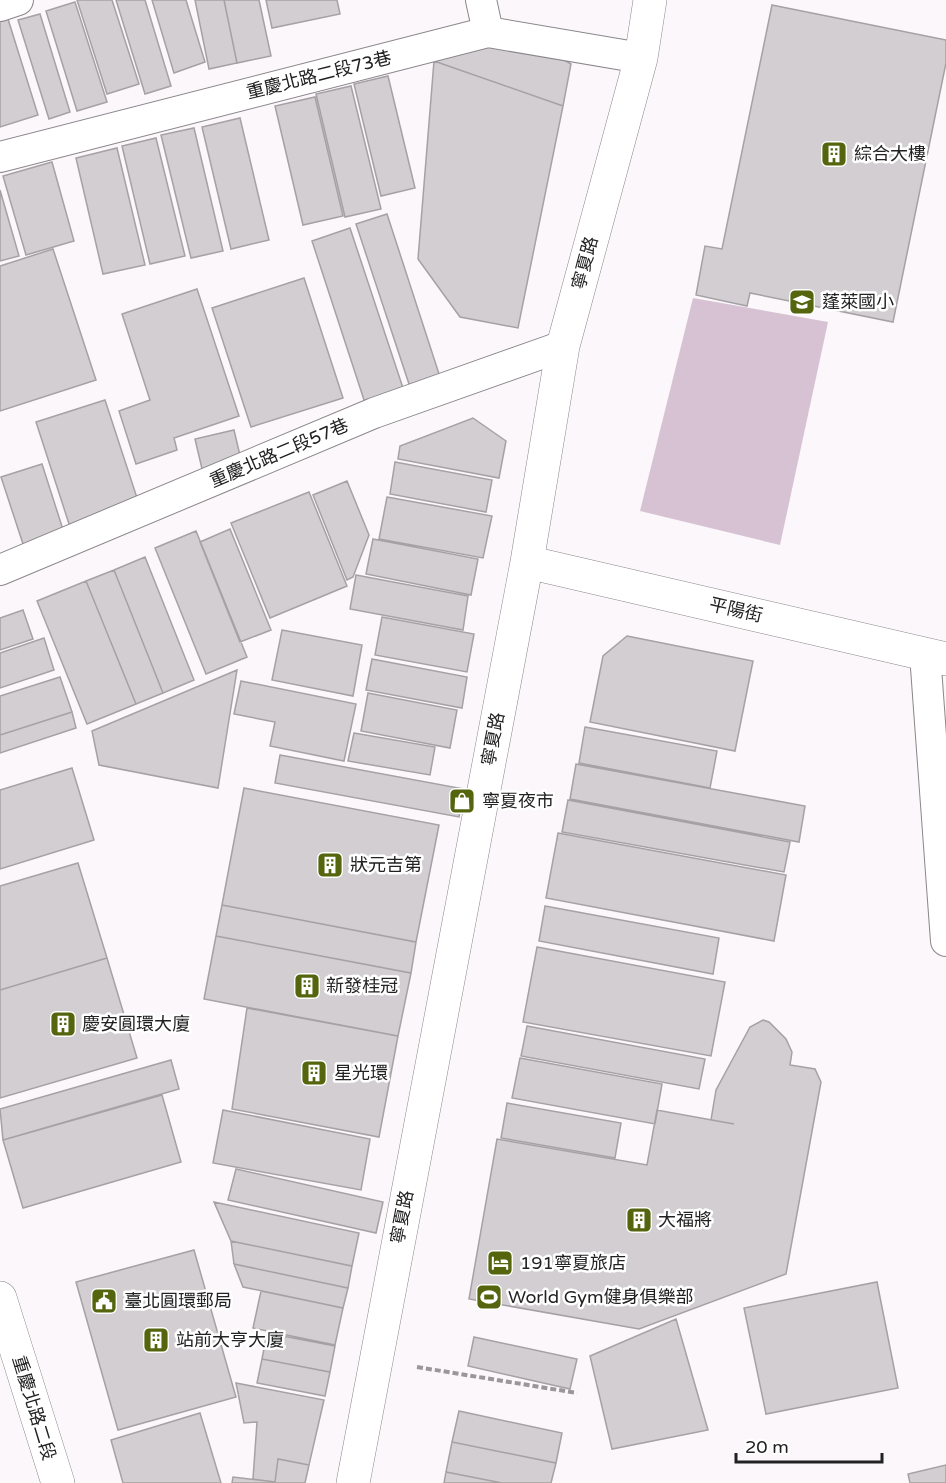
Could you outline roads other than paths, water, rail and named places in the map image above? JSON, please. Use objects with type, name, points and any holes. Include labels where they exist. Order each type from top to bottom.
[{"type":"street","name":"寧夏路","points":[[353,1483],[527,561],[562,346],[641,58],[650,0]]},
{"type":"street","name":"平陽街","points":[[527,561],[936,656]]},
{"type":"street","name":"重慶北路二段","points":[[0,1298],[58,1483]]},
{"type":"lane","points":[[0,6],[18,0]]},
{"type":"lane","points":[[482,0],[488,32]]},
{"type":"lane","name":"重慶北路二段73巷","points":[[0,157],[488,32],[641,58]]},
{"type":"lane","name":"重慶北路二段57巷","points":[[0,570],[374,413],[562,346]]},
{"type":"lane","points":[[936,656],[946,941]]},
{"type":"place","name":"綜合大樓","points":[[834,154]]},
{"type":"place","name":"蓬萊國小","points":[[802,302]]},
{"type":"place","name":"寧夏夜市","points":[[462,801]]},
{"type":"place","name":"狀元吉第","points":[[330,865]]},
{"type":"place","name":"新發桂冠","points":[[307,986]]},
{"type":"place","name":"慶安圓環大廈","points":[[63,1024]]},
{"type":"place","name":"星光環","points":[[314,1073]]},
{"type":"place","name":"大福將","points":[[639,1220]]},
{"type":"place","name":"191寧夏旅店","points":[[500,1263]]},
{"type":"place","name":"World Gym健身俱樂部","points":[[489,1297]]},
{"type":"place","name":"臺北圓環郵局","points":[[104,1301]]},
{"type":"place","name":"站前大亨大廈","points":[[156,1340]]}]
